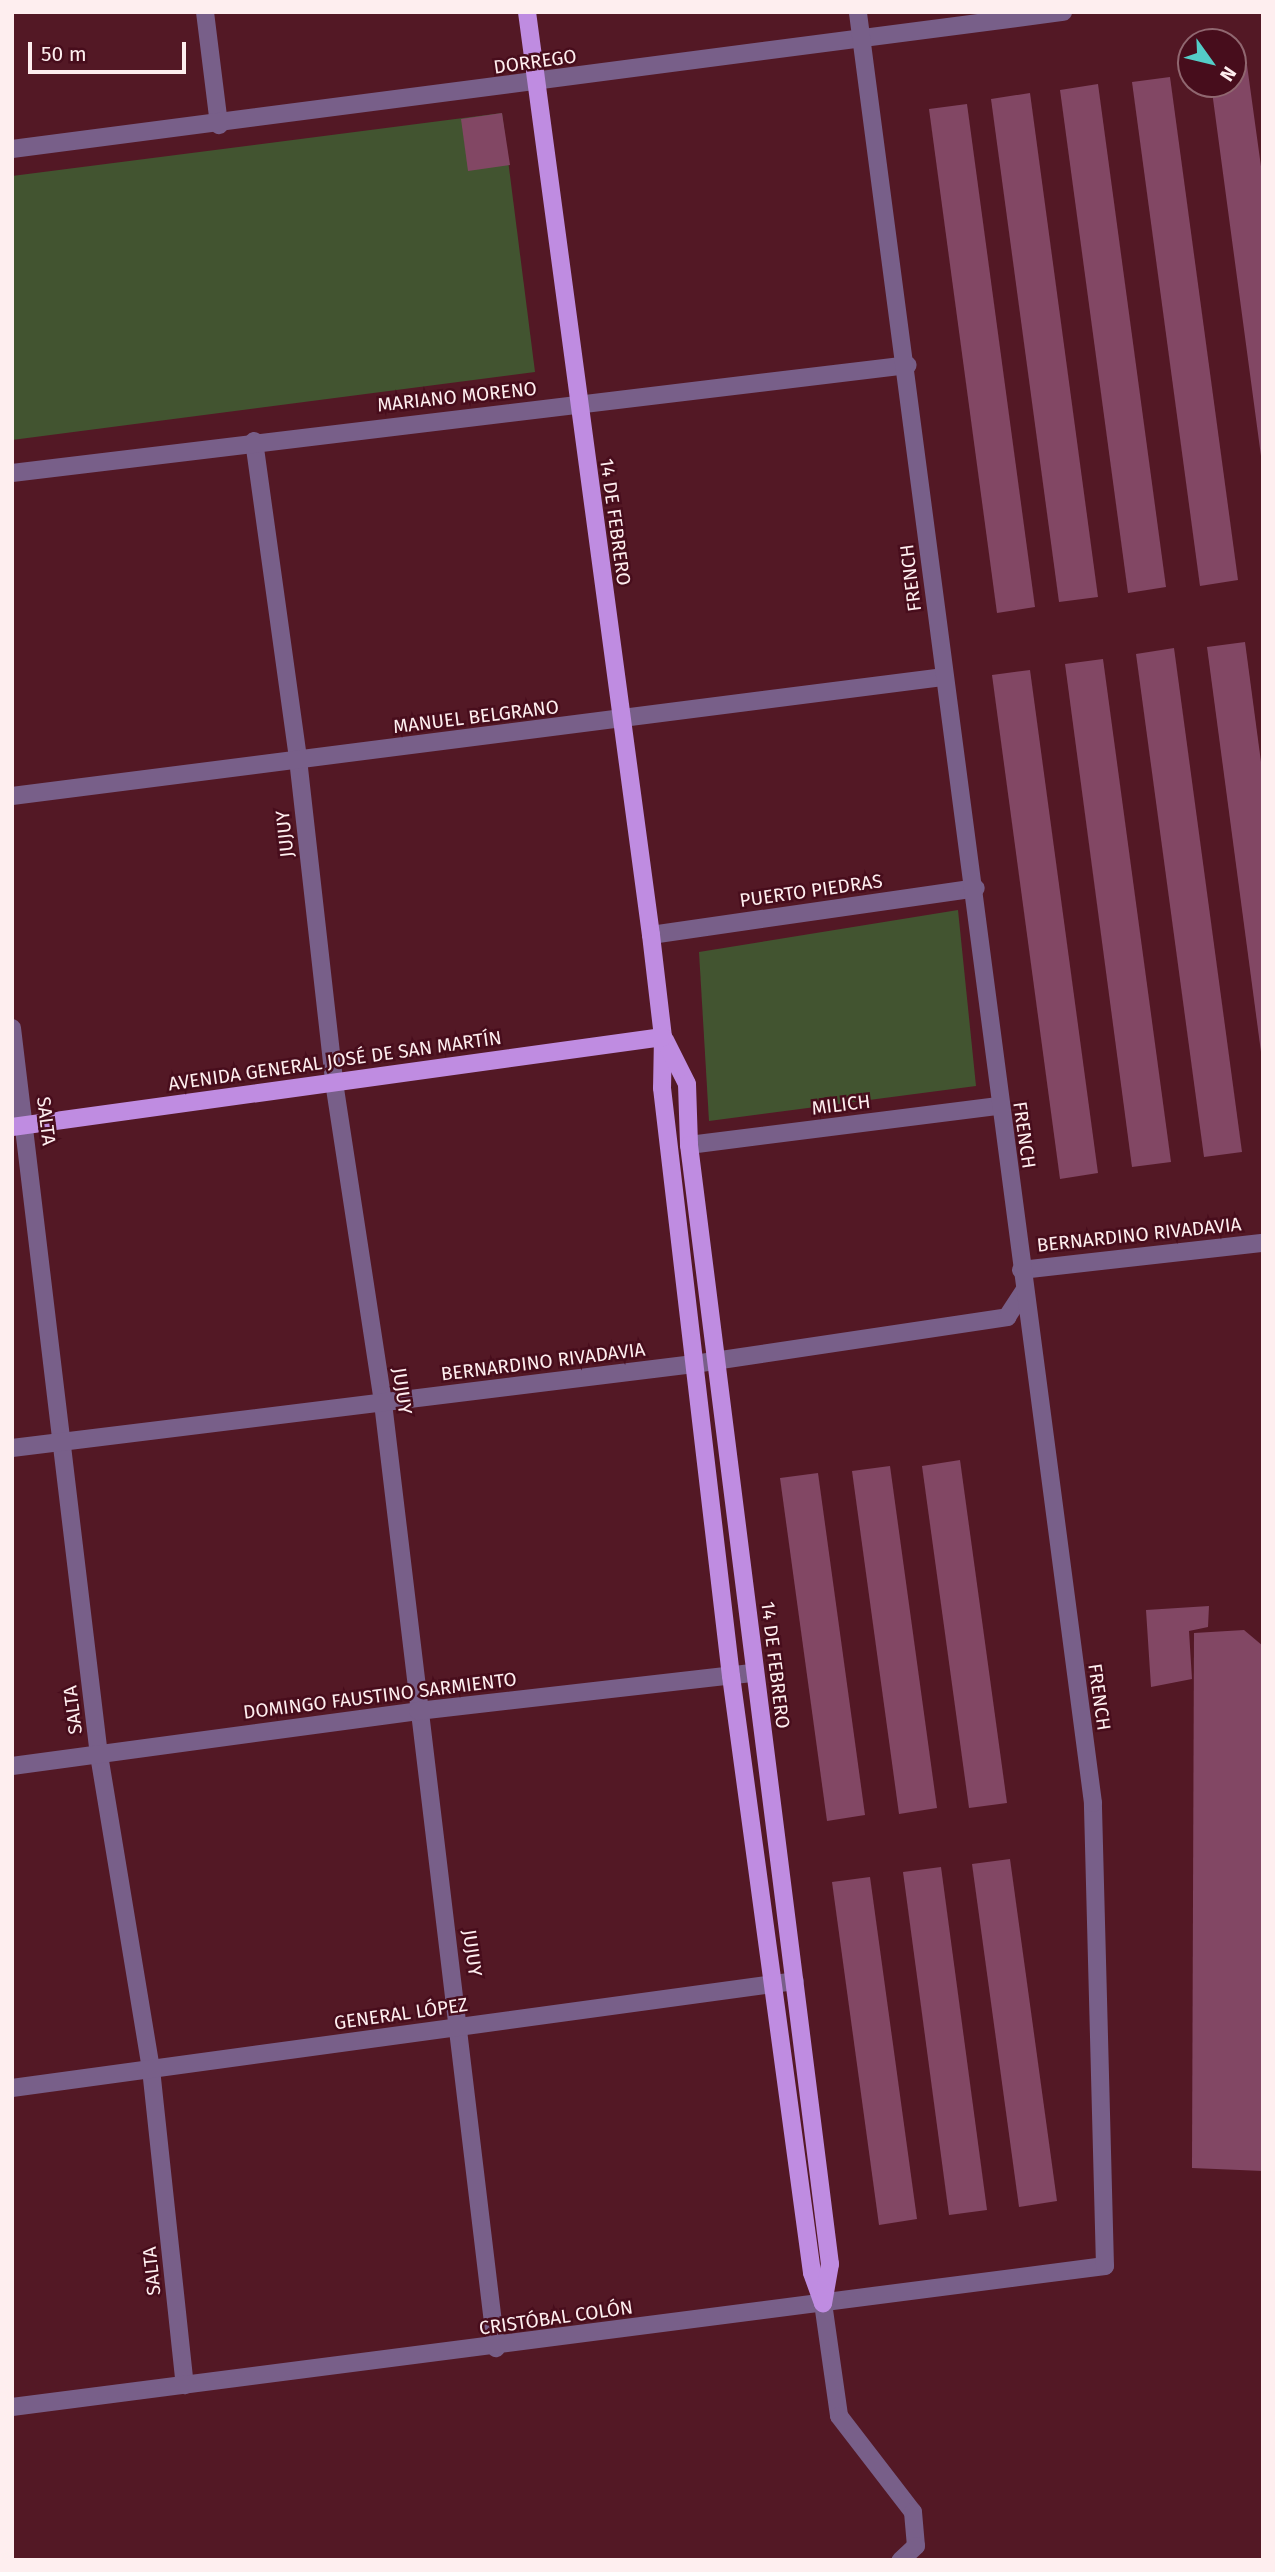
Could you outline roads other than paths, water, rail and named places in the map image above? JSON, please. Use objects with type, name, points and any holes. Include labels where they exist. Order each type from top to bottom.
[{"type":"main road","name":"14 DE FEBRERO","points":[[527,12],[651,935],[663,1037],[662,1088],[731,1676],[775,1983],[812,2273],[823,2303]]},
{"type":"main road","name":"14 DE FEBRERO","points":[[663,1037],[687,1084],[690,1145],[716,1361],[830,2264],[823,2303]]},
{"type":"main road","name":"AVENIDA GENERAL JOSÉ DE SAN MARTÍN","points":[[19,1126],[663,1037]]},
{"type":"street","points":[[205,12],[219,125]]},
{"type":"street","name":"FRENCH","points":[[858,12],[908,365],[944,677],[976,888],[999,1105],[1023,1292],[1093,1803],[1100,2267]]},
{"type":"street","name":"DORREGO","points":[[12,149],[219,125],[1063,12]]},
{"type":"street","name":"MARIANO MORENO","points":[[12,473],[254,441],[908,365]]},
{"type":"street","name":"JUJUY","points":[[254,441],[298,759],[334,1083],[383,1403],[418,1711],[461,2028],[496,2348]]},
{"type":"street","name":"MANUEL BELGRANO","points":[[12,796],[621,721],[944,677]]},
{"type":"street","name":"PUERTO PIEDRAS","points":[[651,935],[976,888]]},
{"type":"street","name":"SALTA","points":[[12,1028],[19,1126],[99,1755],[151,2069],[185,2385]]},
{"type":"street","name":"MILICH","points":[[690,1145],[999,1105]]},
{"type":"street","name":"BERNARDINO RIVADAVIA","points":[[1021,1269],[1263,1242]]},
{"type":"street","name":"BERNARDINO RIVADAVIA","points":[[12,1448],[694,1364],[1007,1317],[1023,1292]]},
{"type":"street","name":"DOMINGO FAUSTINO SARMIENTO","points":[[12,1766],[418,1711],[754,1673]]},
{"type":"street","name":"GENERAL LÓPEZ","points":[[12,2088],[795,1981]]},
{"type":"street","name":"CRISTÓBAL COLÓN","points":[[12,2407],[496,2348],[1100,2267]]},
{"type":"street","name":"14 DE FEBRERO","points":[[823,2303],[839,2416],[913,2512],[916,2546],[901,2560]]}]
